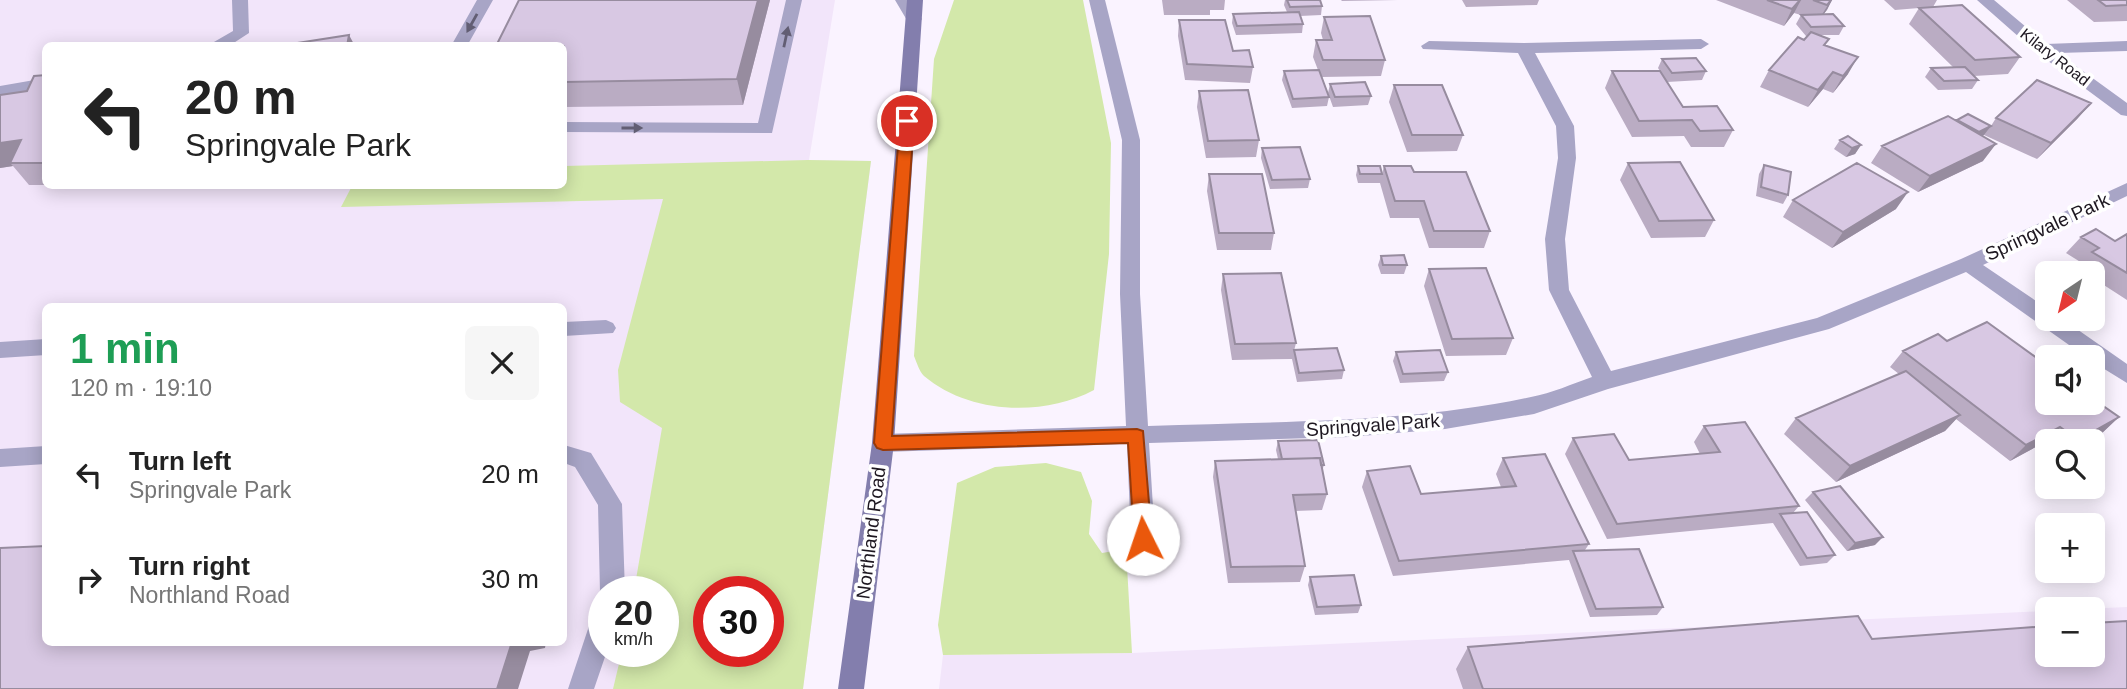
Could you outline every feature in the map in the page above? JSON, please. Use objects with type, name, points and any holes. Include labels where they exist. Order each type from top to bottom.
[{"type":"main road","name":"Northland Road","points":[[851,689],[883,443],[911,6]]},
{"type":"street","points":[[223,42],[241,33],[240,0]]},
{"type":"street","points":[[461,42],[485,0]]},
{"type":"street","points":[[567,127],[766,129],[794,0]]},
{"type":"street","points":[[1097,0],[1131,140],[1130,293],[1143,539]]},
{"type":"street","name":"Kilary Road","points":[[1985,0],[2042,49],[2127,111]]},
{"type":"street","points":[[1429,46],[1524,48],[1701,44]]},
{"type":"street","points":[[2042,49],[2127,46]]},
{"type":"street","points":[[1524,48],[1565,126],[1567,158],[1555,239],[1559,290],[1605,381]]},
{"type":"street","points":[[0,91],[42,84]]},
{"type":"street","name":"Springvale Park","points":[[883,443],[1349,428],[1446,420],[1534,405],[1605,381],[1822,324],[1968,264],[2127,189]]},
{"type":"street","name":"Springvale Park","points":[[1968,264],[2127,375]]},
{"type":"street","points":[[567,329],[606,328]]},
{"type":"street","points":[[0,350],[42,347]]},
{"type":"street","points":[[0,458],[42,455]]},
{"type":"street","points":[[567,455],[583,460],[610,504],[612,576]]},
{"type":"street","points":[[580,689],[588,666]]},
{"type":"shaded area","points":[[0,0],[835,0],[809,160],[871,161],[803,689],[0,689]]},
{"type":"shaded area","points":[[2127,607],[2127,689],[939,689],[943,655],[1132,653],[2035,612],[2035,667],[2105,667],[2105,608]]},
{"type":"green space","points":[[954,0],[1083,0],[1111,143],[1109,254],[1094,390],[1052,405],[1007,407],[962,398],[942,389],[924,376],[914,356],[934,59]]},
{"type":"green space","points":[[871,161],[803,689],[613,689],[618,667],[679,667],[679,576],[637,576],[662,428],[620,402],[618,370],[663,199],[341,207],[350,189],[567,189],[567,166]]},
{"type":"green space","points":[[1046,463],[1081,472],[1092,501],[1089,534],[1102,553],[1126,549],[1132,653],[943,655],[938,625],[957,483],[995,467]]},
{"type":"building","points":[[519,0],[758,0],[737,79],[567,82],[567,42],[498,42]]},
{"type":"building","points":[[1287,0],[1320,0],[1322,6],[1290,7]]},
{"type":"building","points":[[1767,0],[1800,0],[1792,9]]},
{"type":"building","points":[[1813,0],[1831,0],[1827,5]]},
{"type":"building","points":[[2098,0],[2127,0],[2127,5],[2106,6]]},
{"type":"building","points":[[1962,5],[2020,57],[1975,60],[1919,8]]},
{"type":"building","points":[[1299,12],[1303,24],[1237,26],[1233,14]]},
{"type":"building","points":[[1833,14],[1844,26],[1811,27],[1801,15]]},
{"type":"building","points":[[1370,16],[1385,60],[1323,60],[1316,40],[1332,40],[1324,17]]},
{"type":"building","points":[[1179,20],[1225,20],[1233,51],[1249,50],[1253,67],[1187,64]]},
{"type":"building","points":[[1811,32],[1829,39],[1824,45],[1858,57],[1843,76],[1833,72],[1818,90],[1769,70],[1798,37],[1804,40]]},
{"type":"building","points":[[349,35],[348,42],[304,42]]},
{"type":"building","points":[[1696,58],[1706,71],[1672,73],[1662,59]]},
{"type":"building","points":[[1965,67],[1978,80],[1944,81],[1931,68]]},
{"type":"building","points":[[1319,70],[1329,97],[1293,99],[1284,71]]},
{"type":"building","points":[[1612,71],[1660,71],[1683,107],[1717,106],[1733,130],[1700,131],[1692,120],[1639,121]]},
{"type":"building","points":[[42,75],[42,163],[10,163],[21,140],[0,143],[0,95],[27,91],[34,76]]},
{"type":"building","points":[[2037,80],[2091,103],[2051,143],[1996,118]]},
{"type":"building","points":[[1365,82],[1371,96],[1335,97],[1330,84]]},
{"type":"building","points":[[1394,85],[1442,85],[1463,135],[1412,135]]},
{"type":"building","points":[[1248,90],[1259,140],[1208,141],[1199,91]]},
{"type":"building","points":[[1968,114],[1991,126],[1979,132],[1957,120]]},
{"type":"building","points":[[1948,116],[1996,144],[1930,176],[1882,146]]},
{"type":"building","points":[[1848,136],[1861,145],[1852,148],[1840,140]]},
{"type":"building","points":[[1300,147],[1310,179],[1272,180],[1262,148]]},
{"type":"building","points":[[1680,162],[1714,220],[1659,221],[1628,163]]},
{"type":"building","points":[[1857,163],[1908,192],[1843,232],[1793,200]]},
{"type":"building","points":[[1764,165],[1791,172],[1788,195],[1761,187]]},
{"type":"building","points":[[1358,166],[1380,166],[1382,174],[1360,174]]},
{"type":"building","points":[[1384,166],[1411,166],[1414,172],[1466,172],[1490,231],[1434,231],[1424,201],[1395,201]]},
{"type":"building","points":[[1209,174],[1262,174],[1274,233],[1219,233]]},
{"type":"building","points":[[2096,229],[2115,241],[2127,234],[2127,273],[2092,252],[2099,248],[2081,237]]},
{"type":"building","points":[[1404,255],[1407,265],[1383,265],[1381,256]]},
{"type":"building","points":[[1486,268],[1513,338],[1452,339],[1429,269]]},
{"type":"building","points":[[1281,273],[1296,343],[1235,344],[1223,274]]},
{"type":"building","points":[[1987,322],[2035,357],[2035,415],[2105,415],[2105,407],[2119,417],[2098,429],[2035,429],[2035,440],[2026,445],[1903,351],[1938,334],[1947,341]]},
{"type":"building","points":[[1337,348],[1344,370],[1299,373],[1294,350]]},
{"type":"building","points":[[1440,350],[1448,372],[1403,374],[1396,352]]},
{"type":"building","points":[[1906,371],[1960,415],[1850,466],[1796,418]]},
{"type":"building","points":[[1745,422],[1799,506],[1617,524],[1573,438],[1614,434],[1629,460],[1720,452],[1704,426]]},
{"type":"building","points":[[1318,440],[1324,465],[1321,465],[1320,458],[1282,459],[1278,441]]},
{"type":"building","points":[[1545,454],[1589,544],[1399,561],[1367,471],[1410,466],[1421,494],[1516,486],[1503,458]]},
{"type":"building","points":[[1320,458],[1327,494],[1293,495],[1305,566],[1231,567],[1215,461]]},
{"type":"building","points":[[1840,486],[1883,537],[1855,543],[1813,492]]},
{"type":"building","points":[[1807,512],[1835,555],[1807,558],[1780,514]]},
{"type":"building","points":[[42,546],[42,646],[511,646],[497,689],[0,689],[0,548]]},
{"type":"building","points":[[1639,549],[1663,607],[1596,609],[1573,551]]},
{"type":"building","points":[[1354,575],[1361,605],[1317,607],[1310,577]]},
{"type":"building","points":[[1858,616],[1872,639],[2035,627],[2035,667],[2105,667],[2105,622],[2127,621],[2127,689],[1483,689],[1468,647]]},
{"type":"route","points":[[907,121],[883,443],[1137,436],[1143,539]]}]
